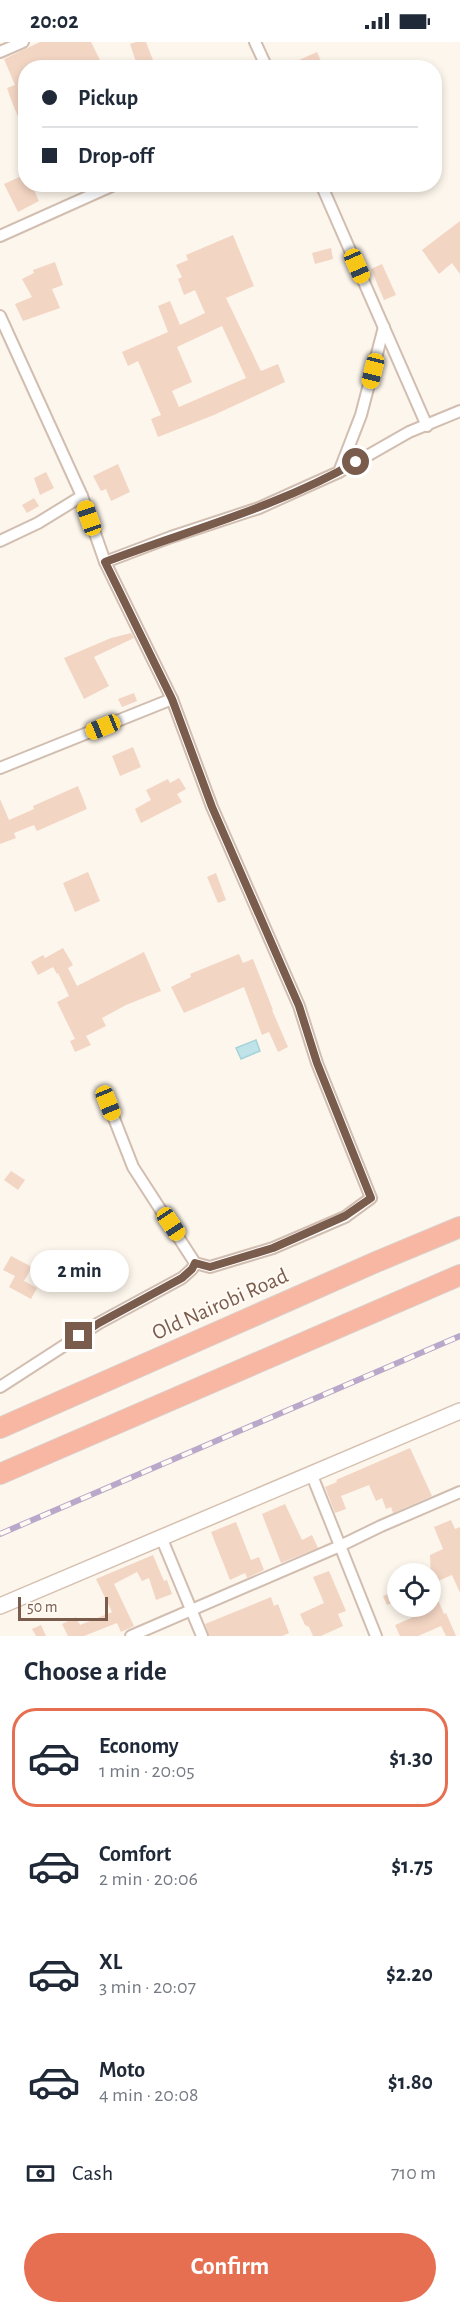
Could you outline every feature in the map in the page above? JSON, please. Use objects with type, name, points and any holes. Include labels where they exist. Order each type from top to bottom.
[{"type":"highway","name":"Old Nairobi Road","points":[[0,1428],[365,1266],[460,1227]]},
{"type":"highway","points":[[0,1474],[460,1275]]},
{"type":"street","points":[[0,52],[23,42]]},
{"type":"street","points":[[255,42],[263,60]]},
{"type":"street","points":[[0,236],[98,192]]},
{"type":"street","points":[[325,192],[427,426]]},
{"type":"street","points":[[0,316],[82,496],[105,562],[172,699],[212,807],[299,1006],[317,1063],[371,1198],[345,1216],[273,1248],[210,1267],[195,1263],[133,1167],[108,1103]]},
{"type":"street","points":[[339,472],[362,415],[384,327]]},
{"type":"street","points":[[105,562],[259,508],[339,472],[409,432],[460,411]]},
{"type":"street","points":[[0,541],[38,523],[82,496]]},
{"type":"street","points":[[0,768],[172,699]]},
{"type":"street","points":[[0,1387],[99,1323],[182,1278],[195,1263]]},
{"type":"street","points":[[0,1606],[460,1411]]},
{"type":"street","points":[[311,1473],[376,1636]]},
{"type":"street","points":[[131,1636],[460,1492]]},
{"type":"street","points":[[161,1537],[202,1636]]},
{"type":"water","points":[[256,1040],[260,1051],[241,1059],[236,1048]]},
{"type":"building","points":[[40,42],[91,42],[100,60],[18,60],[18,117],[7,88],[15,85],[4,59]]},
{"type":"building","points":[[146,42],[153,60],[135,60],[130,44]]},
{"type":"building","points":[[317,52],[320,60],[299,60]]},
{"type":"building","points":[[18,178],[18,192],[35,192],[39,201],[18,212],[4,184]]},
{"type":"building","points":[[460,221],[460,274],[452,263],[439,274],[422,250]]},
{"type":"building","points":[[233,235],[254,286],[226,298],[261,371],[278,364],[285,382],[214,415],[158,437],[151,419],[161,415],[138,361],[128,366],[122,352],[168,332],[158,306],[170,301],[180,325],[205,313],[195,290],[184,295],[178,279],[182,277],[176,265],[188,260],[186,255]],"holes":[[[222,326],[246,378],[179,407],[172,391],[192,382],[177,347]]]},
{"type":"building","points":[[331,248],[333,259],[315,264],[312,253]]},
{"type":"building","points":[[55,262],[63,285],[52,289],[60,308],[23,321],[15,304],[32,297],[22,279],[34,273],[33,270]]},
{"type":"building","points":[[382,264],[396,295],[384,300],[371,269]]},
{"type":"building","points":[[118,464],[130,492],[111,501],[106,489],[101,491],[93,476]]},
{"type":"building","points":[[46,472],[54,488],[40,495],[34,478]]},
{"type":"building","points":[[34,498],[39,506],[27,513],[22,505]]},
{"type":"building","points":[[131,633],[134,638],[94,657],[109,686],[84,699],[64,658],[111,638]]},
{"type":"building","points":[[134,693],[137,701],[122,707],[118,699]]},
{"type":"building","points":[[133,747],[141,767],[120,776],[112,756]]},
{"type":"building","points":[[179,778],[186,789],[177,794],[182,802],[141,823],[135,809],[151,800],[146,790],[168,779],[170,783]]},
{"type":"building","points":[[78,786],[87,809],[37,831],[34,825],[14,833],[16,838],[0,844],[0,799],[9,820],[34,809],[33,806]]},
{"type":"building","points":[[88,872],[100,901],[75,912],[63,883]]},
{"type":"building","points":[[216,873],[226,900],[218,903],[207,877]]},
{"type":"building","points":[[63,948],[73,965],[68,968],[77,986],[144,952],[161,991],[126,1005],[102,1018],[106,1026],[86,1036],[91,1045],[75,1052],[70,1041],[75,1039],[57,1002],[69,996],[58,973],[53,967],[38,975],[31,962],[43,955],[45,958]]},
{"type":"building","points":[[239,954],[243,963],[253,959],[288,1047],[278,1052],[269,1032],[262,1035],[244,987],[184,1013],[171,987],[191,977],[190,974]]},
{"type":"building","points":[[11,1171],[25,1180],[18,1190],[4,1180]]},
{"type":"building","points":[[11,1256],[32,1267],[24,1281],[37,1288],[31,1299],[9,1287],[15,1276],[3,1270]]},
{"type":"building","points":[[410,1448],[432,1496],[393,1513],[391,1507],[386,1509],[382,1498],[376,1501],[369,1485],[341,1496],[346,1509],[335,1513],[325,1487]]},
{"type":"building","points":[[285,1504],[302,1540],[312,1535],[318,1548],[281,1563],[262,1514]]},
{"type":"building","points":[[451,1520],[455,1529],[460,1527],[460,1593],[452,1575],[441,1580],[441,1563],[430,1563],[430,1555],[443,1549],[434,1527]]},
{"type":"building","points":[[236,1522],[251,1560],[259,1557],[264,1570],[247,1578],[245,1573],[230,1580],[211,1532]]},
{"type":"building","points":[[153,1555],[172,1594],[156,1600],[149,1578],[142,1581],[137,1572],[114,1584],[134,1626],[121,1632],[117,1623],[84,1636],[68,1636],[62,1624],[76,1617],[80,1625],[112,1612],[96,1579]]},
{"type":"building","points":[[329,1571],[346,1611],[338,1614],[343,1626],[321,1636],[313,1636],[300,1614],[324,1603],[313,1577]]},
{"type":"building","points":[[271,1597],[274,1606],[278,1604],[289,1633],[282,1636],[209,1636],[205,1624]]},
{"type":"building","points":[[441,1607],[456,1636],[446,1636],[441,1626],[418,1636],[400,1636],[395,1625],[414,1617],[441,1617]]},
{"type":"building","points":[[41,1625],[46,1636],[36,1636],[32,1629]]},
{"type":"railway","points":[[0,1534],[460,1336]]},
{"type":"route","points":[[79,1336],[182,1278],[195,1263],[210,1267],[273,1248],[345,1216],[371,1198],[317,1063],[299,1006],[212,807],[172,699],[105,562],[259,508],[356,462]]}]
